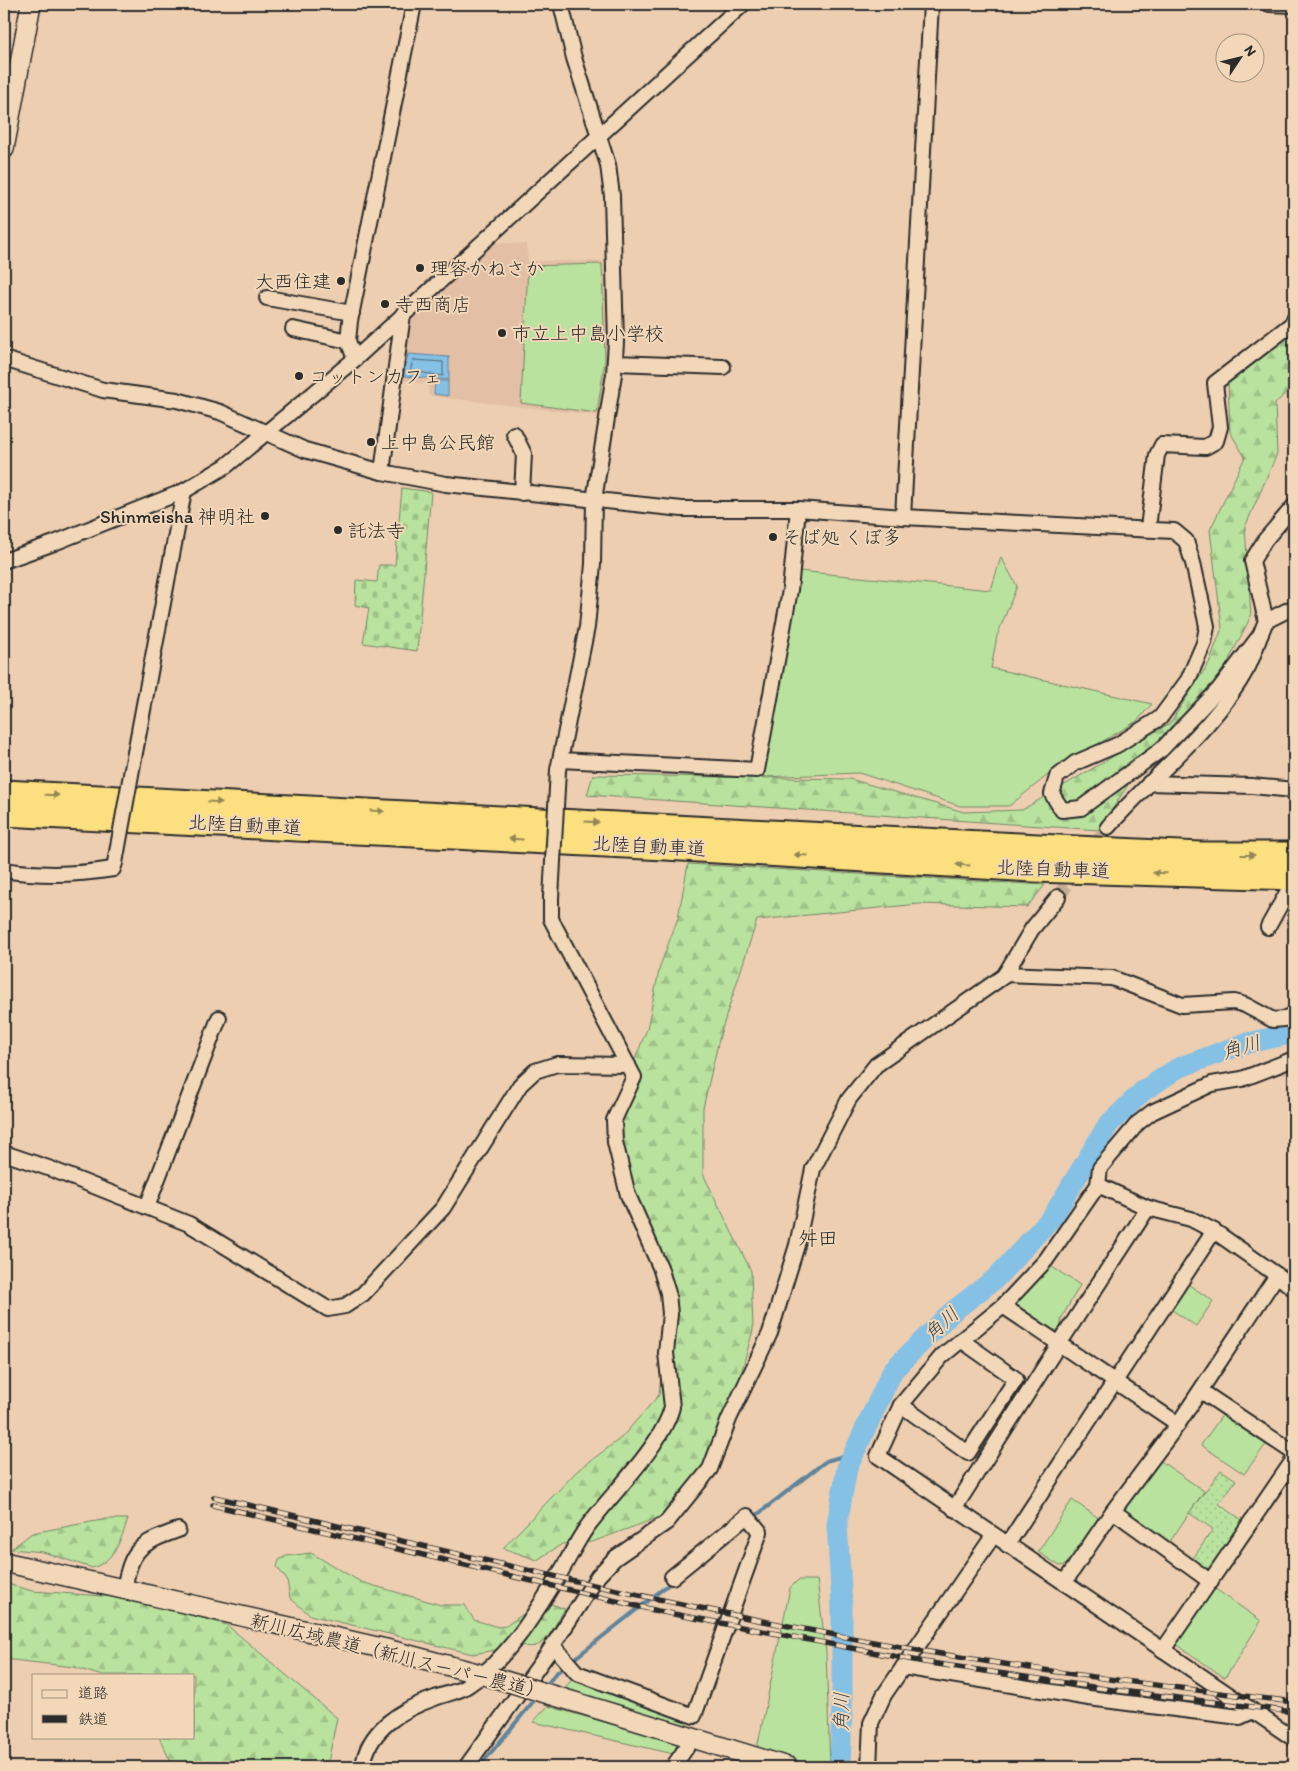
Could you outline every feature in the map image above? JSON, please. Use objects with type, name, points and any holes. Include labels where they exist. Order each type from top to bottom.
[{"type":"highway","name":"北陸自動車道","points":[[4,793],[1205,865],[1294,879]]},
{"type":"highway","name":"北陸自動車道","points":[[4,813],[665,847],[1023,868],[1205,865],[1294,855]]},
{"type":"street","points":[[4,149],[30,4]]},
{"type":"street","points":[[355,358],[348,341],[352,313],[414,4]]},
{"type":"street","points":[[363,1767],[366,1751],[379,1730],[394,1717],[488,1676],[532,1617],[586,1528],[651,1446],[670,1415],[672,1407],[666,1353],[670,1314],[668,1293],[660,1267],[628,1195],[615,1142],[614,1120],[634,1077],[551,919],[559,765],[587,627],[593,564],[594,500],[616,342],[612,196],[608,165],[600,132],[574,58],[561,4]]},
{"type":"street","points":[[4,561],[54,543],[184,490],[226,466],[267,434],[355,358],[600,132],[743,4]]},
{"type":"street","points":[[904,517],[931,4]]},
{"type":"street","points":[[1269,4],[1294,5]]},
{"type":"street","points":[[267,298],[352,313]]},
{"type":"street","points":[[382,472],[403,314]]},
{"type":"street","points":[[1148,528],[1157,455],[1162,445],[1205,447],[1216,440],[1220,427],[1215,383],[1293,323],[1294,319]]},
{"type":"street","points":[[293,329],[348,341]]},
{"type":"street","points":[[4,359],[103,390],[177,400],[220,412],[306,450],[382,472],[446,484],[682,509],[798,509],[904,517],[1148,528],[1174,531],[1186,541],[1193,562],[1206,626],[1204,643],[1188,680],[1160,718],[1117,745],[1075,763],[1056,777],[1052,794],[1062,810],[1081,808],[1162,749],[1219,690],[1264,627],[1294,607]]},
{"type":"street","points":[[614,362],[723,367]]},
{"type":"street","points":[[514,434],[524,454],[522,493]]},
{"type":"street","points":[[4,870],[28,874],[79,874],[113,869],[184,490]]},
{"type":"street","points":[[1108,827],[1214,717],[1248,667],[1264,627],[1252,561],[1265,540],[1294,506]]},
{"type":"street","points":[[559,765],[757,770],[790,590],[798,509]]},
{"type":"street","points":[[1149,783],[1252,786],[1294,790]]},
{"type":"street","points":[[1268,927],[1294,879]]},
{"type":"street","points":[[466,1767],[554,1645],[598,1576],[615,1558],[668,1522],[710,1469],[730,1419],[770,1333],[797,1245],[813,1169],[849,1099],[876,1066],[1005,974],[1032,929],[1058,897]]},
{"type":"street","points":[[1005,974],[1112,978],[1182,1006],[1234,1002],[1245,1004],[1274,1020],[1284,1020],[1294,1014]]},
{"type":"street","points":[[147,1208],[219,1018]]},
{"type":"street","points":[[1294,1058],[1242,1078],[1212,1084],[1152,1112],[1138,1122],[1100,1168],[1098,1185],[1046,1260],[1028,1282],[1003,1306],[942,1356],[901,1405],[878,1456],[1294,1739]]},
{"type":"street","points":[[4,1153],[51,1169],[189,1224],[328,1309],[345,1306],[363,1294],[443,1208],[520,1086],[535,1071],[557,1064],[628,1065]]},
{"type":"street","points":[[1098,1185],[1148,1208],[1191,1219],[1214,1231],[1294,1289]]},
{"type":"street","points":[[954,1509],[1148,1208]]},
{"type":"street","points":[[1007,1545],[1214,1231]]},
{"type":"street","points":[[1064,1584],[1113,1511],[1201,1391],[1277,1275]]},
{"type":"street","points":[[1003,1306],[1178,1424]]},
{"type":"street","points":[[901,1405],[968,1453],[1016,1379],[962,1340]]},
{"type":"street","points":[[1201,1391],[1294,1453]]},
{"type":"street","points":[[1163,1650],[1294,1459]]},
{"type":"street","points":[[1113,1511],[1211,1582]]},
{"type":"street","points":[[554,1645],[577,1673],[694,1716],[760,1532],[752,1521],[672,1577]]},
{"type":"street","points":[[124,1589],[128,1566],[139,1548],[153,1539],[178,1530]]},
{"type":"street","points":[[869,1767],[871,1723],[884,1695],[993,1536]]},
{"type":"street","name":"新川広域農道（新川スーパー農道）","points":[[4,1562],[386,1649],[488,1676],[788,1767]]},
{"type":"street","points":[[903,1667],[1080,1697],[1157,1707],[1240,1717],[1253,1711]]},
{"type":"street","points":[[674,1767],[692,1738]]},
{"type":"shaded area","points":[[487,242],[526,244],[528,261],[604,261],[608,360],[601,416],[429,396],[427,384],[400,380],[407,321]]},
{"type":"green space","points":[[602,264],[605,360],[597,413],[521,403],[528,266]]},
{"type":"green space","points":[[1294,331],[1294,384],[1275,404],[1277,454],[1245,527],[1251,616],[1220,678],[1131,780],[1099,830],[587,795],[593,775],[850,779],[964,812],[1022,810],[1170,723],[1209,663],[1222,628],[1210,530],[1245,457],[1230,432],[1228,383]]},
{"type":"green space","points":[[402,488],[431,492],[417,651],[363,643],[369,608],[355,605],[356,580],[377,582],[379,565],[395,565]]},
{"type":"green space","points":[[1001,557],[1017,586],[997,636],[991,668],[1152,704],[1137,721],[1053,771],[1009,806],[960,806],[859,773],[763,777],[798,571],[991,590]]},
{"type":"green space","points":[[688,864],[1045,885],[1027,907],[919,904],[757,920],[720,1035],[703,1108],[703,1174],[751,1271],[753,1330],[721,1445],[660,1517],[592,1542],[562,1544],[537,1560],[503,1548],[577,1471],[621,1438],[659,1395],[666,1326],[653,1238],[626,1181],[611,1120],[647,1029],[660,966],[678,918]]},
{"type":"green space","points":[[1049,1265],[1080,1285],[1061,1319],[1061,1329],[1051,1331],[1018,1308],[1015,1300]]},
{"type":"green space","points":[[1186,1283],[1213,1301],[1196,1326],[1169,1308]]},
{"type":"green space","points":[[1223,1414],[1267,1443],[1244,1474],[1201,1445]]},
{"type":"green space","points":[[1159,1460],[1204,1491],[1169,1543],[1126,1514],[1124,1504]]},
{"type":"green space","points":[[1221,1470],[1236,1480],[1219,1504],[1245,1522],[1216,1567],[1206,1569],[1192,1560],[1213,1529],[1189,1513]]},
{"type":"green space","points":[[1072,1500],[1100,1519],[1068,1564],[1060,1566],[1038,1552]]},
{"type":"green space","points":[[107,1519],[128,1519],[120,1541],[112,1555],[100,1565],[92,1568],[43,1552],[11,1549],[32,1533]]},
{"type":"green space","points":[[311,1553],[361,1582],[441,1605],[465,1605],[474,1620],[498,1627],[506,1626],[526,1612],[535,1598],[565,1609],[548,1636],[537,1645],[530,1647],[522,1645],[473,1654],[310,1615],[290,1598],[287,1580],[277,1567],[279,1560],[286,1556]]},
{"type":"green space","points":[[798,1580],[817,1580],[826,1652],[830,1767],[821,1767],[757,1749],[790,1588]]},
{"type":"green space","points":[[4,1583],[32,1591],[131,1598],[227,1625],[337,1718],[327,1767],[173,1767],[159,1738],[195,1738],[195,1674],[96,1674],[74,1667],[4,1659]]},
{"type":"green space","points":[[1214,1588],[1261,1621],[1225,1678],[1176,1644]]},
{"type":"green space","points":[[575,1677],[688,1719],[684,1729],[561,1691]]},
{"type":"green space","points":[[548,1706],[677,1743],[674,1754],[533,1722]]},
{"type":"water","points":[[408,354],[449,357],[449,380],[403,376]]},
{"type":"water","points":[[435,381],[448,381],[448,396],[434,394]]},
{"type":"waterway","name":"角川","points":[[840,1767],[842,1606],[837,1524],[847,1468],[893,1370],[952,1312],[996,1278],[1053,1216],[1108,1125],[1143,1091],[1178,1068],[1243,1044],[1294,1033]]},
{"type":"waterway","points":[[753,1518],[826,1461],[854,1453]]},
{"type":"waterway","points":[[546,1686],[555,1674],[673,1581]]},
{"type":"waterway","points":[[479,1767],[537,1697]]},
{"type":"tunnel","points":[[1058,897],[1108,827]]},
{"type":"railway","points":[[214,1497],[543,1574],[790,1626],[1030,1668],[1294,1702]]},
{"type":"railway","points":[[213,1505],[658,1611],[924,1662],[1113,1690],[1294,1712]]},
{"type":"place","name":"理容かねさか","points":[[420,268]]},
{"type":"place","name":"大西住建","points":[[341,281]]},
{"type":"place","name":"寺西商店","points":[[385,304]]},
{"type":"place","name":"市立上中島小学校","points":[[502,333]]},
{"type":"place","name":"コットンカフェ","points":[[299,376]]},
{"type":"place","name":"上中島公民館","points":[[371,442]]},
{"type":"place","name":"Shinmeisha 神明社","points":[[265,516]]},
{"type":"place","name":"託法寺","points":[[338,530]]},
{"type":"place","name":"そば処 くぼ多","points":[[773,537]]},
{"type":"district","name":"舛田","points":[[818,1238]]}]
